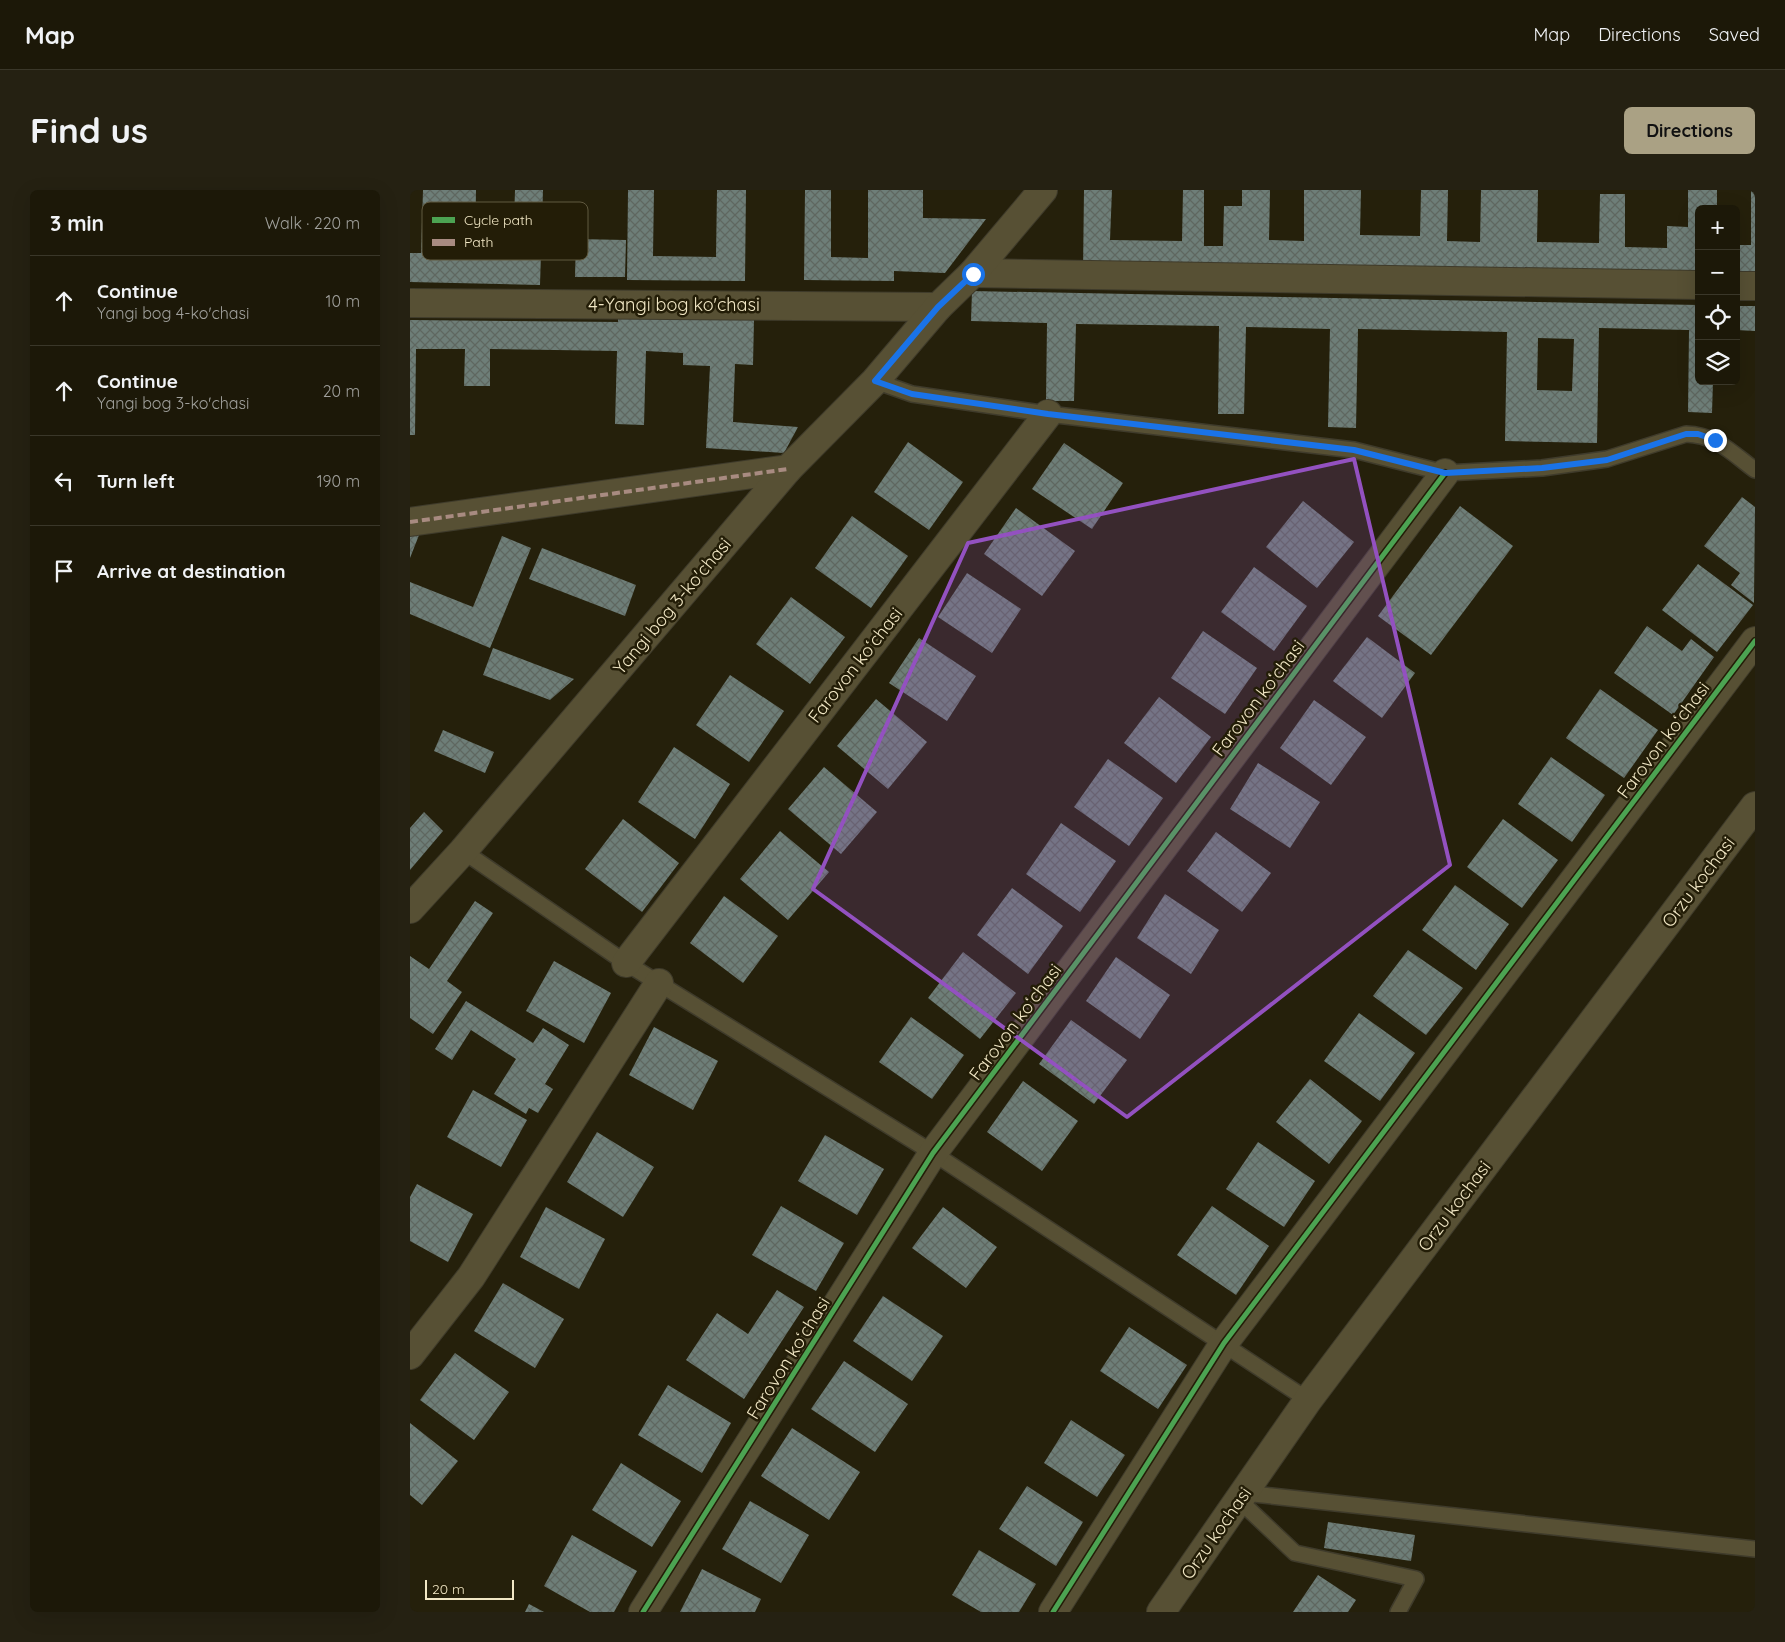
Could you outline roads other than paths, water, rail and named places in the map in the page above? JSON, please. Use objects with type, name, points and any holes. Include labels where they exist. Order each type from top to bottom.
[{"type":"street","name":"Yangi bog 3-koʼchasi","points":[[410,909],[463,851],[788,470],[875,381],[938,307],[973,274],[1043,190]]},
{"type":"street","points":[[973,274],[1695,285]]},
{"type":"street","points":[[1740,286],[1755,286]]},
{"type":"street","name":"4-Yangi bog koʼchasi","points":[[410,303],[938,307]]},
{"type":"street","name":"Farovon koʻchasi","points":[[626,963],[1048,414]]},
{"type":"street","points":[[410,522],[788,470]]},
{"type":"street","name":"Farovon koʻchasi","points":[[643,1612],[933,1153],[1445,473]]},
{"type":"street","name":"Farovon koʻchasi","points":[[1053,1612],[1224,1343],[1755,641]]},
{"type":"street","name":"Orzu kochasi","points":[[1161,1612],[1308,1400],[1755,806]]},
{"type":"street","points":[[410,1355],[471,1277],[659,983]]},
{"type":"lane","points":[[875,381],[912,394],[1048,414],[1354,450],[1445,473],[1542,468],[1607,460],[1686,434],[1698,434],[1715,440],[1755,470]]},
{"type":"lane","points":[[463,851],[626,963],[933,1153],[1308,1400]]},
{"type":"lane","points":[[1242,1496],[1755,1549]]},
{"type":"lane","points":[[1242,1496],[1295,1554],[1416,1579],[1398,1612]]}]
